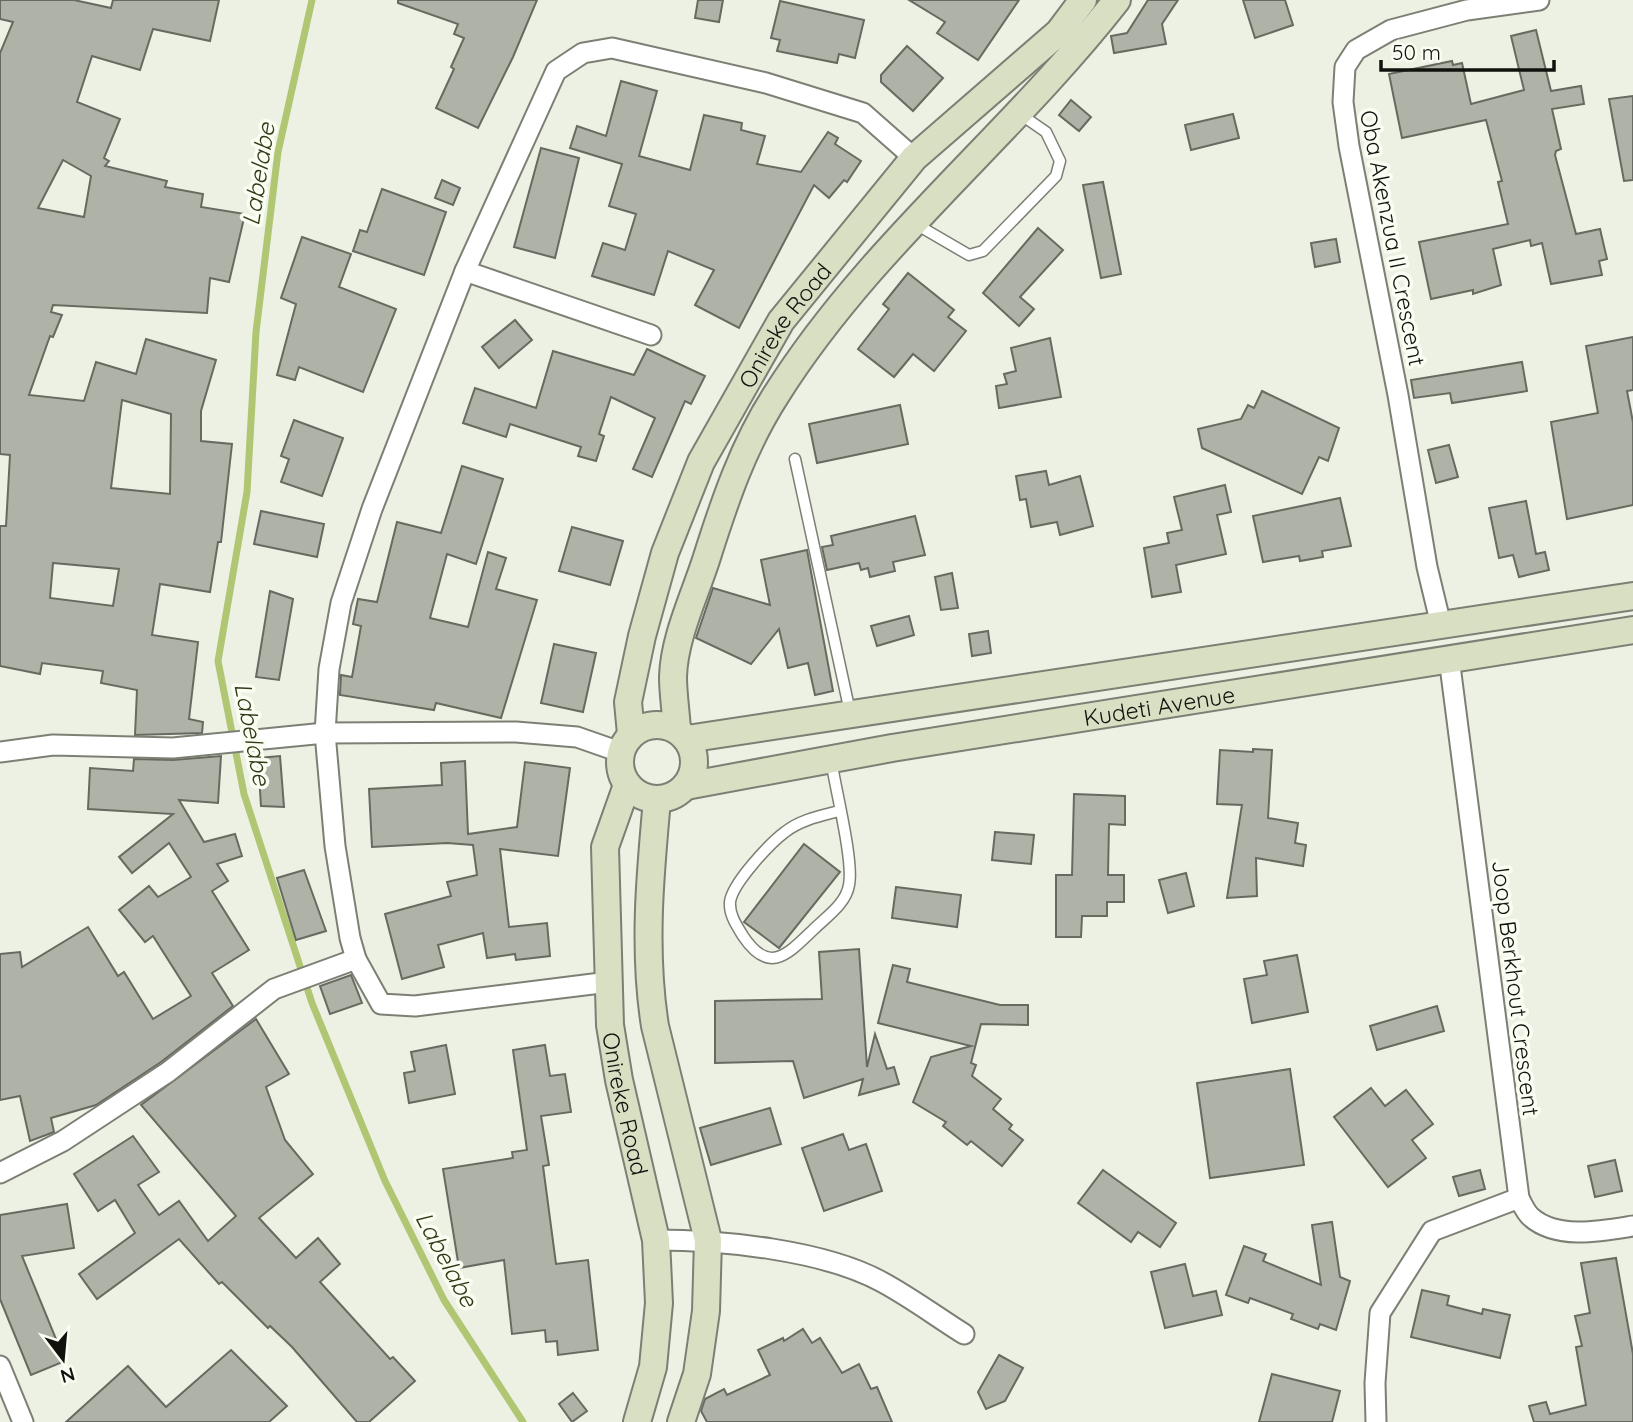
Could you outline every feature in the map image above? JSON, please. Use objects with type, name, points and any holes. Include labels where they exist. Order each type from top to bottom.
[{"type":"main road","name":"Onireke Road","points":[[682,734],[673,676],[678,648],[729,486],[775,396],[832,316],[913,223],[1020,114],[1069,41],[1083,0]]},
{"type":"main road","name":"Onireke Road","points":[[626,743],[628,702],[642,636],[665,553],[701,462],[781,321],[914,158],[1069,41],[1117,0]]},
{"type":"main road","name":"Kudeti Avenue","points":[[682,734],[851,716],[1633,596]]},
{"type":"main road","name":"Kudeti Avenue","points":[[686,786],[831,759],[1633,630]]},
{"type":"main road","points":[[661,725],[682,734],[695,762],[686,786],[673,796],[657,800],[645,798],[626,785],[619,764],[626,743],[645,726],[661,725]]},
{"type":"main road","name":"Onireke Road","points":[[626,785],[605,847],[610,1025],[619,1080],[656,1240],[659,1303],[653,1367],[637,1422]]},
{"type":"main road","name":"Onireke Road","points":[[657,800],[649,902],[649,990],[655,1026],[708,1240],[706,1311],[697,1374],[681,1422]]},
{"type":"street","name":"Oba Akenzua II Crescent","points":[[1441,625],[1427,567],[1398,395],[1349,146],[1343,102],[1345,67],[1356,50],[1391,30],[1467,10],[1539,0]]},
{"type":"street","points":[[609,982],[415,1006],[381,1004],[356,959],[335,846],[325,733],[329,669],[341,603],[372,509],[465,271],[556,71],[583,53],[612,48],[766,83],[863,113],[914,158]]},
{"type":"street","points":[[465,271],[651,335]]},
{"type":"street","name":"Joop Berkhout Crescent","points":[[1449,658],[1519,1198]]},
{"type":"street","points":[[0,752],[53,745],[173,748],[325,733],[516,732],[626,743]]},
{"type":"street","points":[[0,1173],[75,1133],[168,1072],[274,989],[356,959]]},
{"type":"street","points":[[1376,1422],[1375,1383],[1380,1313],[1432,1231],[1519,1198],[1531,1217],[1561,1231],[1596,1232],[1633,1226]]},
{"type":"street","points":[[656,1240],[708,1240],[831,1263],[881,1281],[964,1334]]},
{"type":"street","points":[[0,1366],[23,1422]]},
{"type":"lane","points":[[913,223],[969,255],[983,251],[1011,223],[1056,176],[1060,161],[1046,132],[1020,114]]},
{"type":"lane","points":[[795,459],[851,716]]},
{"type":"lane","points":[[831,759],[849,862],[849,886],[841,903],[788,954],[770,959],[755,953],[733,921],[730,904],[735,886],[784,832],[808,820],[839,811]]},
{"type":"building","points":[[0,0],[74,0],[111,8],[113,0],[219,0],[210,41],[153,29],[140,70],[92,56],[77,102],[120,119],[104,158],[109,161],[105,166],[167,181],[165,187],[203,194],[201,207],[245,214],[229,282],[210,278],[207,313],[53,305],[51,312],[62,315],[53,337],[50,336],[29,395],[84,401],[96,362],[136,374],[146,339],[216,360],[201,411],[201,441],[232,444],[221,542],[218,542],[210,592],[160,584],[152,635],[198,642],[189,719],[203,722],[202,733],[135,735],[137,690],[101,683],[103,671],[42,663],[40,674],[0,666],[0,526],[6,526],[10,455],[0,454],[0,53],[13,22],[0,19]],"holes":[[[63,160],[91,176],[84,217],[38,208]],[[122,400],[171,414],[170,494],[111,488]],[[53,563],[119,569],[113,606],[50,598]]]},
{"type":"building","points":[[398,0],[537,0],[478,128],[436,108],[454,69],[451,67],[464,38],[454,34],[458,24],[398,3]]},
{"type":"building","points":[[698,0],[723,0],[719,22],[695,18]]},
{"type":"building","points":[[909,0],[1019,0],[978,60],[937,33],[945,22]]},
{"type":"building","points":[[1148,0],[1178,0],[1162,24],[1166,44],[1114,53],[1111,36],[1127,33]]},
{"type":"building","points":[[1243,0],[1285,0],[1293,25],[1255,38]]},
{"type":"building","points":[[780,1],[864,20],[855,58],[839,54],[837,63],[777,51],[780,40],[771,38]]},
{"type":"building","points":[[1536,30],[1551,91],[1581,86],[1584,104],[1552,109],[1561,149],[1556,151],[1555,155],[1576,234],[1600,229],[1607,259],[1599,261],[1602,275],[1551,284],[1542,243],[1531,246],[1530,240],[1493,249],[1501,285],[1473,294],[1473,290],[1431,299],[1419,242],[1508,224],[1498,182],[1502,181],[1486,120],[1402,138],[1389,74],[1452,61],[1453,65],[1462,63],[1471,104],[1524,90],[1511,36]]},
{"type":"building","points":[[907,46],[943,78],[913,111],[881,82],[881,75]]},
{"type":"building","points":[[621,81],[657,91],[639,156],[690,170],[704,115],[742,123],[741,130],[765,136],[757,164],[801,172],[828,132],[838,138],[835,144],[861,161],[847,182],[844,180],[829,198],[814,185],[739,328],[695,305],[714,270],[668,251],[654,295],[592,276],[603,243],[625,250],[636,214],[609,206],[622,164],[570,148],[577,126],[606,136]]},
{"type":"building","points":[[1633,96],[1633,180],[1624,181],[1609,99]]},
{"type":"building","points":[[1071,100],[1091,117],[1079,131],[1059,115]]},
{"type":"building","points":[[1233,114],[1239,138],[1191,150],[1185,125]]},
{"type":"building","points":[[541,148],[579,158],[555,258],[514,247]]},
{"type":"building","points":[[442,180],[460,188],[453,205],[435,198]]},
{"type":"building","points":[[1103,182],[1121,274],[1101,278],[1083,185]]},
{"type":"building","points":[[382,189],[446,212],[424,275],[353,251],[360,230],[367,232]]},
{"type":"building","points":[[1038,228],[1063,250],[1020,297],[1034,309],[1019,326],[983,293]]},
{"type":"building","points":[[302,237],[351,254],[339,287],[396,309],[363,392],[299,367],[295,380],[277,375],[296,304],[281,298]]},
{"type":"building","points":[[1336,239],[1340,262],[1315,267],[1311,243]]},
{"type":"building","points":[[908,273],[954,310],[948,317],[966,331],[934,371],[913,354],[894,377],[858,349],[889,309],[883,304]]},
{"type":"building","points":[[515,320],[532,340],[499,368],[482,347]]},
{"type":"building","points":[[1633,337],[1633,390],[1627,391],[1633,422],[1633,505],[1567,519],[1551,422],[1598,413],[1586,346]]},
{"type":"building","points":[[1050,338],[1061,397],[999,408],[996,386],[1007,384],[1004,374],[1016,371],[1011,348]]},
{"type":"building","points":[[647,349],[705,376],[691,404],[685,401],[652,477],[633,469],[655,418],[611,397],[599,434],[604,436],[596,461],[578,456],[581,447],[510,424],[506,437],[463,423],[475,388],[536,408],[553,351],[634,375]]},
{"type":"building","points":[[1522,362],[1527,391],[1452,403],[1450,393],[1414,398],[1411,380]]},
{"type":"building","points":[[1262,391],[1339,428],[1328,461],[1319,457],[1302,494],[1202,448],[1198,429],[1241,419],[1248,405],[1254,408]]},
{"type":"building","points":[[900,405],[908,444],[817,463],[809,424]]},
{"type":"building","points":[[294,420],[343,438],[322,496],[281,482],[289,459],[281,456]]},
{"type":"building","points":[[1449,445],[1458,477],[1436,483],[1428,450]]},
{"type":"building","points":[[462,466],[503,479],[476,564],[447,554],[430,618],[468,627],[488,552],[506,558],[496,589],[537,600],[501,718],[436,703],[434,710],[340,695],[341,675],[352,677],[361,626],[353,624],[358,599],[377,602],[397,522],[441,533]]},
{"type":"building","points":[[1046,471],[1049,485],[1080,476],[1093,526],[1060,535],[1057,522],[1031,527],[1026,499],[1020,500],[1016,476]]},
{"type":"building","points":[[1225,485],[1231,512],[1217,515],[1226,554],[1176,565],[1181,592],[1152,597],[1144,548],[1169,543],[1167,533],[1182,530],[1174,497]]},
{"type":"building","points":[[1340,498],[1351,546],[1322,551],[1323,557],[1300,561],[1299,556],[1263,562],[1253,516]]},
{"type":"building","points":[[1526,501],[1536,554],[1545,552],[1549,570],[1519,577],[1513,555],[1499,558],[1489,508]]},
{"type":"building","points":[[261,511],[324,524],[317,557],[254,544]]},
{"type":"building","points":[[915,516],[925,555],[893,562],[895,571],[870,577],[868,568],[861,570],[859,563],[827,570],[822,547],[833,545],[831,536]]},
{"type":"building","points":[[572,527],[623,541],[610,585],[559,571]]},
{"type":"building","points":[[807,550],[833,691],[815,695],[808,663],[788,668],[779,629],[751,664],[696,638],[713,588],[770,605],[761,560]]},
{"type":"building","points":[[952,573],[958,608],[941,610],[935,577]]},
{"type":"building","points":[[270,591],[293,599],[279,680],[256,677]]},
{"type":"building","points":[[909,616],[914,635],[877,646],[871,626]]},
{"type":"building","points":[[988,631],[991,653],[972,656],[969,634]]},
{"type":"building","points":[[554,644],[596,653],[583,712],[541,703]]},
{"type":"building","points":[[1253,749],[1272,750],[1268,818],[1298,823],[1295,843],[1306,845],[1303,866],[1256,858],[1257,896],[1227,898],[1242,805],[1217,804],[1220,750],[1253,752]]},
{"type":"building","points":[[221,756],[218,803],[179,800],[204,842],[235,834],[242,856],[217,864],[228,881],[212,891],[249,950],[212,973],[233,1006],[161,1062],[96,1105],[51,1118],[54,1132],[30,1141],[20,1096],[0,1100],[0,954],[20,952],[22,967],[88,927],[118,976],[124,972],[153,1019],[191,996],[153,936],[145,942],[119,910],[149,886],[158,897],[191,877],[169,843],[132,873],[119,857],[173,814],[88,809],[90,768],[133,771],[134,759],[173,760]]},
{"type":"building","points":[[280,756],[284,807],[261,806],[258,758]]},
{"type":"building","points":[[465,761],[468,834],[517,827],[525,762],[570,768],[558,856],[500,849],[509,927],[547,923],[550,956],[516,960],[515,954],[487,958],[483,933],[438,945],[444,967],[402,979],[385,914],[451,896],[447,882],[477,875],[473,845],[447,843],[372,847],[369,789],[442,785],[441,763]]},
{"type":"building","points":[[1074,794],[1125,796],[1125,825],[1109,824],[1108,875],[1124,875],[1124,902],[1107,902],[1107,916],[1082,916],[1081,937],[1056,937],[1056,875],[1072,875]]},
{"type":"building","points":[[995,832],[1034,835],[1031,864],[992,860]]},
{"type":"building","points":[[804,844],[840,872],[779,948],[744,922]]},
{"type":"building","points":[[304,870],[326,931],[296,940],[277,878]]},
{"type":"building","points":[[1186,873],[1194,906],[1168,913],[1159,880]]},
{"type":"building","points":[[896,887],[961,895],[957,927],[892,918]]},
{"type":"building","points":[[859,949],[867,1067],[875,1034],[887,1069],[894,1067],[899,1084],[859,1095],[863,1079],[804,1098],[793,1061],[715,1063],[715,1001],[822,999],[819,952]]},
{"type":"building","points":[[1297,955],[1308,1012],[1252,1023],[1244,979],[1267,975],[1264,961]]},
{"type":"building","points":[[893,965],[910,969],[907,982],[1000,1005],[1028,1005],[1028,1025],[981,1024],[971,1063],[976,1065],[972,1076],[1001,1099],[993,1109],[1012,1125],[1009,1129],[1023,1140],[1002,1166],[971,1141],[967,1145],[943,1126],[946,1122],[913,1102],[931,1057],[971,1046],[878,1023]]},
{"type":"building","points":[[351,975],[362,1003],[330,1014],[320,986]]},
{"type":"building","points":[[1437,1006],[1444,1031],[1377,1050],[1370,1026]]},
{"type":"building","points":[[256,1019],[289,1074],[266,1087],[285,1140],[313,1174],[259,1218],[296,1258],[318,1238],[340,1264],[320,1282],[390,1359],[393,1357],[415,1381],[369,1422],[357,1422],[292,1347],[270,1326],[268,1328],[222,1282],[219,1284],[179,1239],[97,1299],[79,1274],[135,1233],[115,1200],[98,1211],[74,1174],[133,1136],[159,1172],[138,1185],[159,1215],[179,1201],[208,1241],[236,1216],[141,1105]]},
{"type":"building","points":[[446,1045],[455,1094],[409,1103],[404,1073],[415,1071],[411,1052]]},
{"type":"building","points":[[545,1045],[550,1076],[565,1074],[571,1112],[541,1116],[549,1165],[543,1166],[556,1264],[588,1260],[598,1350],[558,1355],[557,1341],[546,1342],[545,1330],[512,1334],[504,1260],[459,1268],[443,1169],[513,1158],[512,1152],[527,1150],[513,1050]]},
{"type":"building","points":[[1290,1069],[1304,1165],[1210,1178],[1197,1083]]},
{"type":"building","points":[[1371,1088],[1385,1106],[1406,1090],[1433,1124],[1412,1140],[1426,1158],[1388,1187],[1334,1117]]},
{"type":"building","points":[[770,1108],[781,1144],[711,1165],[700,1128]]},
{"type":"building","points":[[843,1134],[849,1150],[866,1144],[882,1191],[824,1211],[802,1148]]},
{"type":"building","points":[[1615,1160],[1622,1191],[1595,1197],[1588,1166]]},
{"type":"building","points":[[1103,1170],[1176,1223],[1160,1247],[1138,1232],[1131,1242],[1078,1203]]},
{"type":"building","points":[[1480,1170],[1485,1189],[1459,1196],[1453,1177]]},
{"type":"building","points":[[67,1204],[74,1248],[22,1256],[65,1361],[31,1375],[0,1299],[0,1215]]},
{"type":"building","points":[[1332,1222],[1340,1277],[1350,1281],[1336,1330],[1320,1324],[1318,1329],[1291,1319],[1293,1314],[1250,1298],[1248,1303],[1226,1295],[1244,1246],[1266,1254],[1263,1261],[1321,1285],[1312,1225]]},
{"type":"building","points":[[1616,1258],[1633,1354],[1633,1422],[1534,1422],[1529,1406],[1546,1402],[1550,1414],[1586,1405],[1576,1347],[1582,1346],[1575,1316],[1590,1313],[1581,1263]]},
{"type":"building","points":[[1185,1264],[1193,1296],[1216,1291],[1222,1315],[1165,1328],[1151,1272]]},
{"type":"building","points":[[1422,1290],[1449,1296],[1447,1305],[1482,1314],[1483,1309],[1510,1315],[1500,1358],[1411,1337]]},
{"type":"building","points":[[803,1329],[812,1343],[820,1338],[842,1373],[859,1364],[871,1389],[877,1387],[892,1422],[707,1422],[701,1411],[705,1399],[724,1389],[727,1395],[770,1375],[758,1350],[783,1338],[784,1341]]},
{"type":"building","points":[[231,1350],[287,1406],[269,1422],[66,1422],[128,1366],[166,1407]]},
{"type":"building","points":[[999,1355],[1023,1368],[1005,1401],[986,1409],[978,1392]]},
{"type":"building","points":[[1272,1374],[1340,1391],[1332,1422],[1259,1422]]},
{"type":"building","points":[[573,1393],[587,1411],[572,1422],[559,1404]]},
{"type":"waterway","name":"Labelabe","points":[[312,0],[278,152],[256,332],[247,492],[218,661],[244,794],[312,1003],[385,1181],[444,1300],[523,1422]]}]
